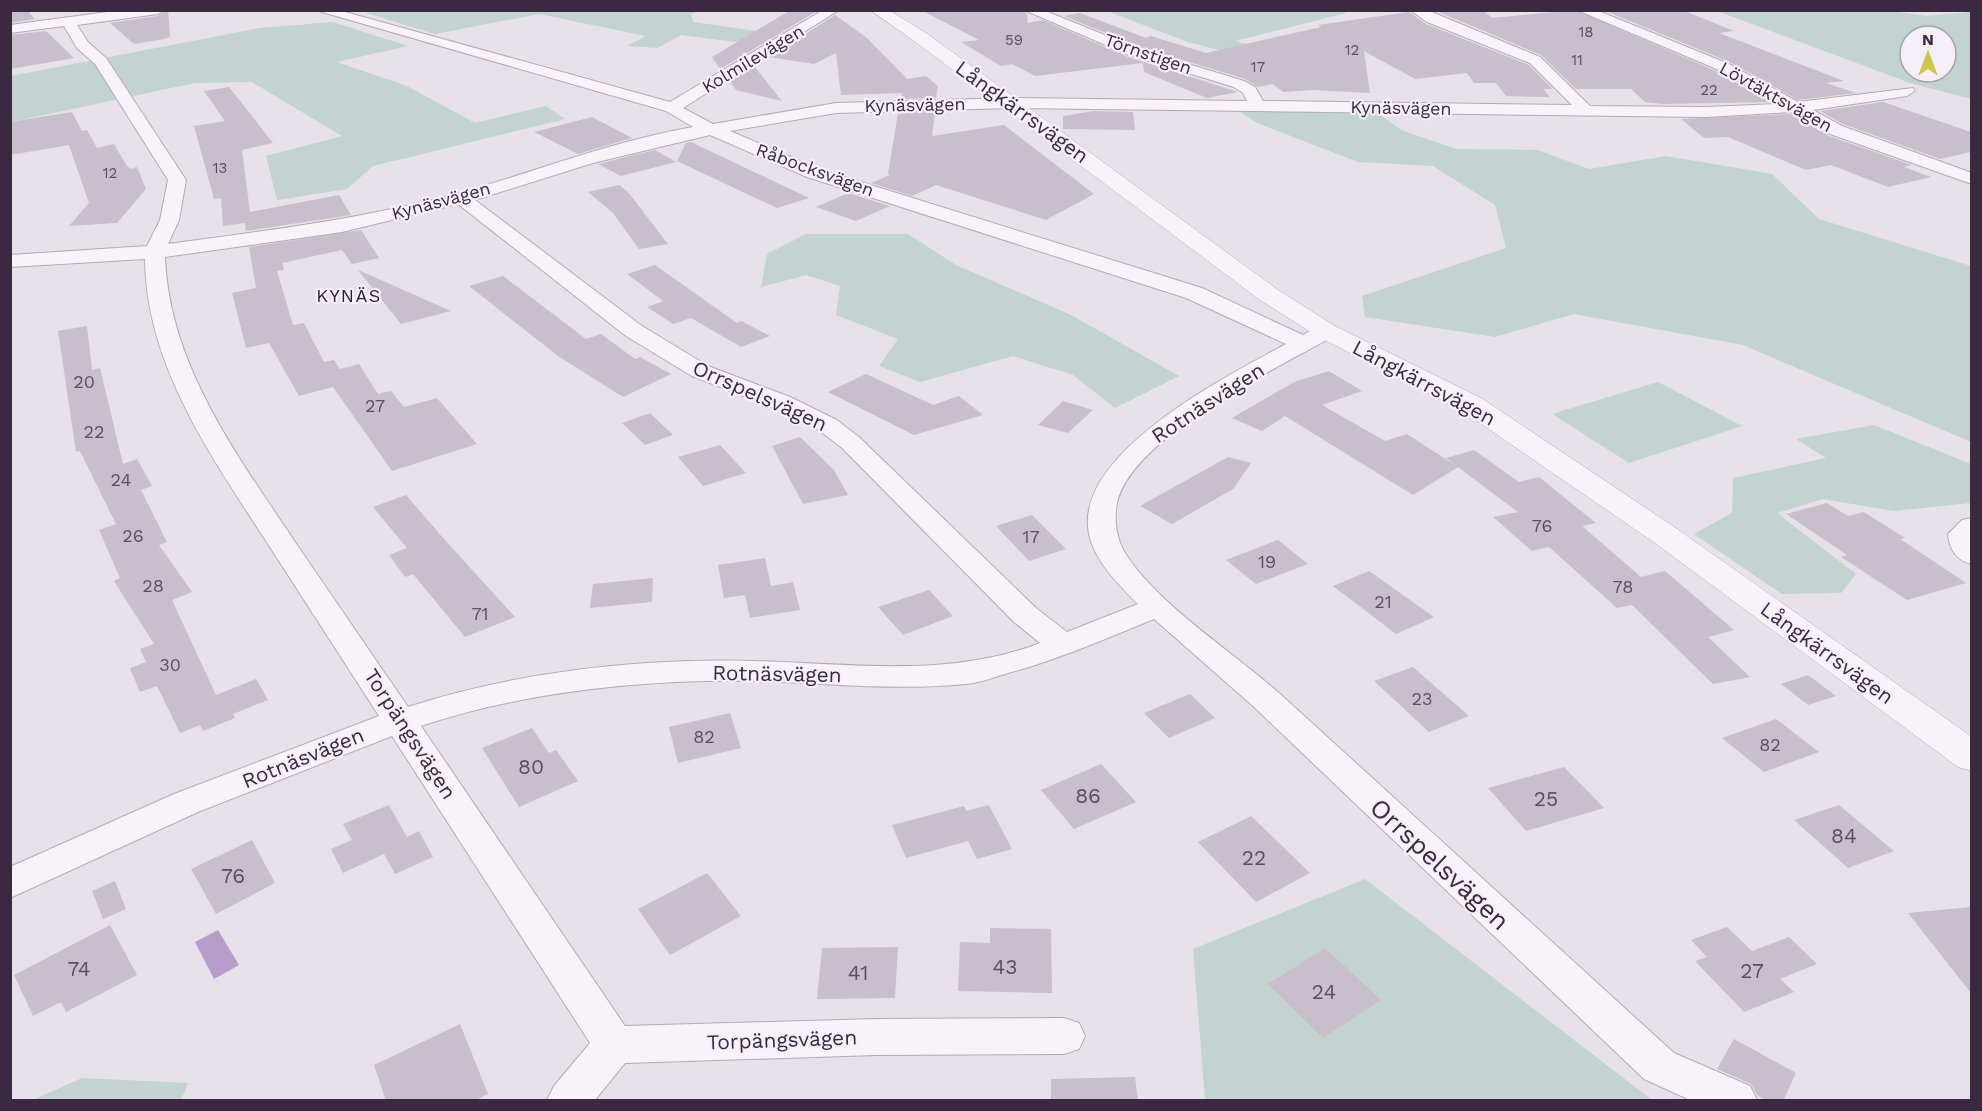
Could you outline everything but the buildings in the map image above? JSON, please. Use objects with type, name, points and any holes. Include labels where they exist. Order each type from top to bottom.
[{"type":"street","points":[[10,29],[158,10]]},
{"type":"street","name":"Råbocksvägen","points":[[321,10],[672,108],[709,128],[813,173],[1194,293],[1315,338]]},
{"type":"street","name":"Kolmilevägen","points":[[672,108],[833,10]]},
{"type":"street","name":"Långkärrsvägen","points":[[877,10],[923,39],[1012,103],[1269,295],[1315,338],[1471,405],[1666,536],[1971,757]]},
{"type":"street","name":"Törnstigen","points":[[1030,10],[1134,52],[1239,84],[1249,90],[1257,106]]},
{"type":"street","points":[[1416,10],[1432,19],[1535,60],[1561,83],[1586,111]]},
{"type":"street","name":"Lövtäktsvägen","points":[[1583,10],[1724,67],[1854,138],[1971,179]]},
{"type":"street","points":[[68,22],[82,45],[101,61],[123,99],[144,127],[177,180],[168,225],[155,252]]},
{"type":"street","name":"Kynäsvägen","points":[[10,261],[155,252],[342,226],[461,198],[598,156],[709,128],[848,107],[1012,103],[1706,112],[1796,108],[1865,100],[1907,91]]},
{"type":"street","name":"Orrspelsvägen","points":[[461,198],[634,331],[700,371],[781,402],[828,425],[851,442],[924,518],[1025,615],[1063,645]]},
{"type":"street","name":"Torpängsvägen","points":[[155,252],[159,294],[168,339],[192,399],[229,463],[614,1045],[876,1036],[1064,1036]]},
{"type":"street","name":"Rotnäsvägen","points":[[10,884],[186,803],[400,720],[487,697],[593,680],[751,670],[873,677],[968,674],[1000,667],[1063,645],[1158,607],[1129,578],[1105,541],[1101,512],[1104,499],[1116,476],[1124,463],[1155,434],[1220,392],[1315,338]]},
{"type":"street","points":[[1971,526],[1962,534],[1963,545],[1971,556]]},
{"type":"street","name":"Orrspelsvägen","points":[[1158,607],[1263,698],[1659,1066],[1735,1100]]},
{"type":"street","points":[[569,1101],[614,1045]]},
{"type":"shaded area","points":[[378,10],[700,11],[691,14],[693,22],[779,34],[760,45],[681,35],[657,48],[627,46],[646,36],[539,14],[435,34],[366,13]]},
{"type":"shaded area","points":[[1885,10],[1926,16],[1971,12],[1971,99],[1914,84],[1958,84],[1958,24],[1898,24],[1898,79],[1717,11]]},
{"type":"shaded area","points":[[1107,11],[1342,11],[1346,13],[1235,41],[1289,56],[1287,68],[1188,42]]},
{"type":"shaded area","points":[[333,22],[408,46],[337,62],[407,86],[475,123],[546,106],[565,119],[373,166],[347,189],[277,200],[266,156],[342,136],[252,82],[195,83],[11,122],[11,76],[260,28]]},
{"type":"shaded area","points":[[1239,111],[1375,111],[1401,130],[1456,149],[1538,150],[1589,169],[1666,156],[1772,174],[1819,219],[1971,266],[1971,442],[1743,345],[1574,314],[1495,337],[1365,317],[1362,296],[1506,248],[1495,205],[1433,166],[1358,162],[1257,123]]},
{"type":"shaded area","points":[[806,234],[908,234],[956,265],[1071,315],[1179,376],[1115,408],[1073,375],[1013,356],[920,382],[879,366],[898,339],[836,315],[840,286],[806,275],[761,287],[767,254]]},
{"type":"shaded area","points":[[1658,382],[1742,426],[1629,463],[1552,414]]},
{"type":"shaded area","points":[[1874,425],[1971,464],[1971,503],[1893,511],[1823,499],[1777,513],[1856,574],[1841,593],[1782,594],[1694,534],[1732,513],[1733,478],[1826,458],[1796,439]]},
{"type":"shaded area","points":[[1365,879],[1652,1100],[1205,1100],[1193,949]]},
{"type":"shaded area","points":[[218,930],[239,965],[214,979],[195,942]]},
{"type":"shaded area","points":[[82,1078],[188,1083],[181,1100],[33,1100]]},
{"type":"district","name":"KYNÄS","points":[[349,296]]}]
